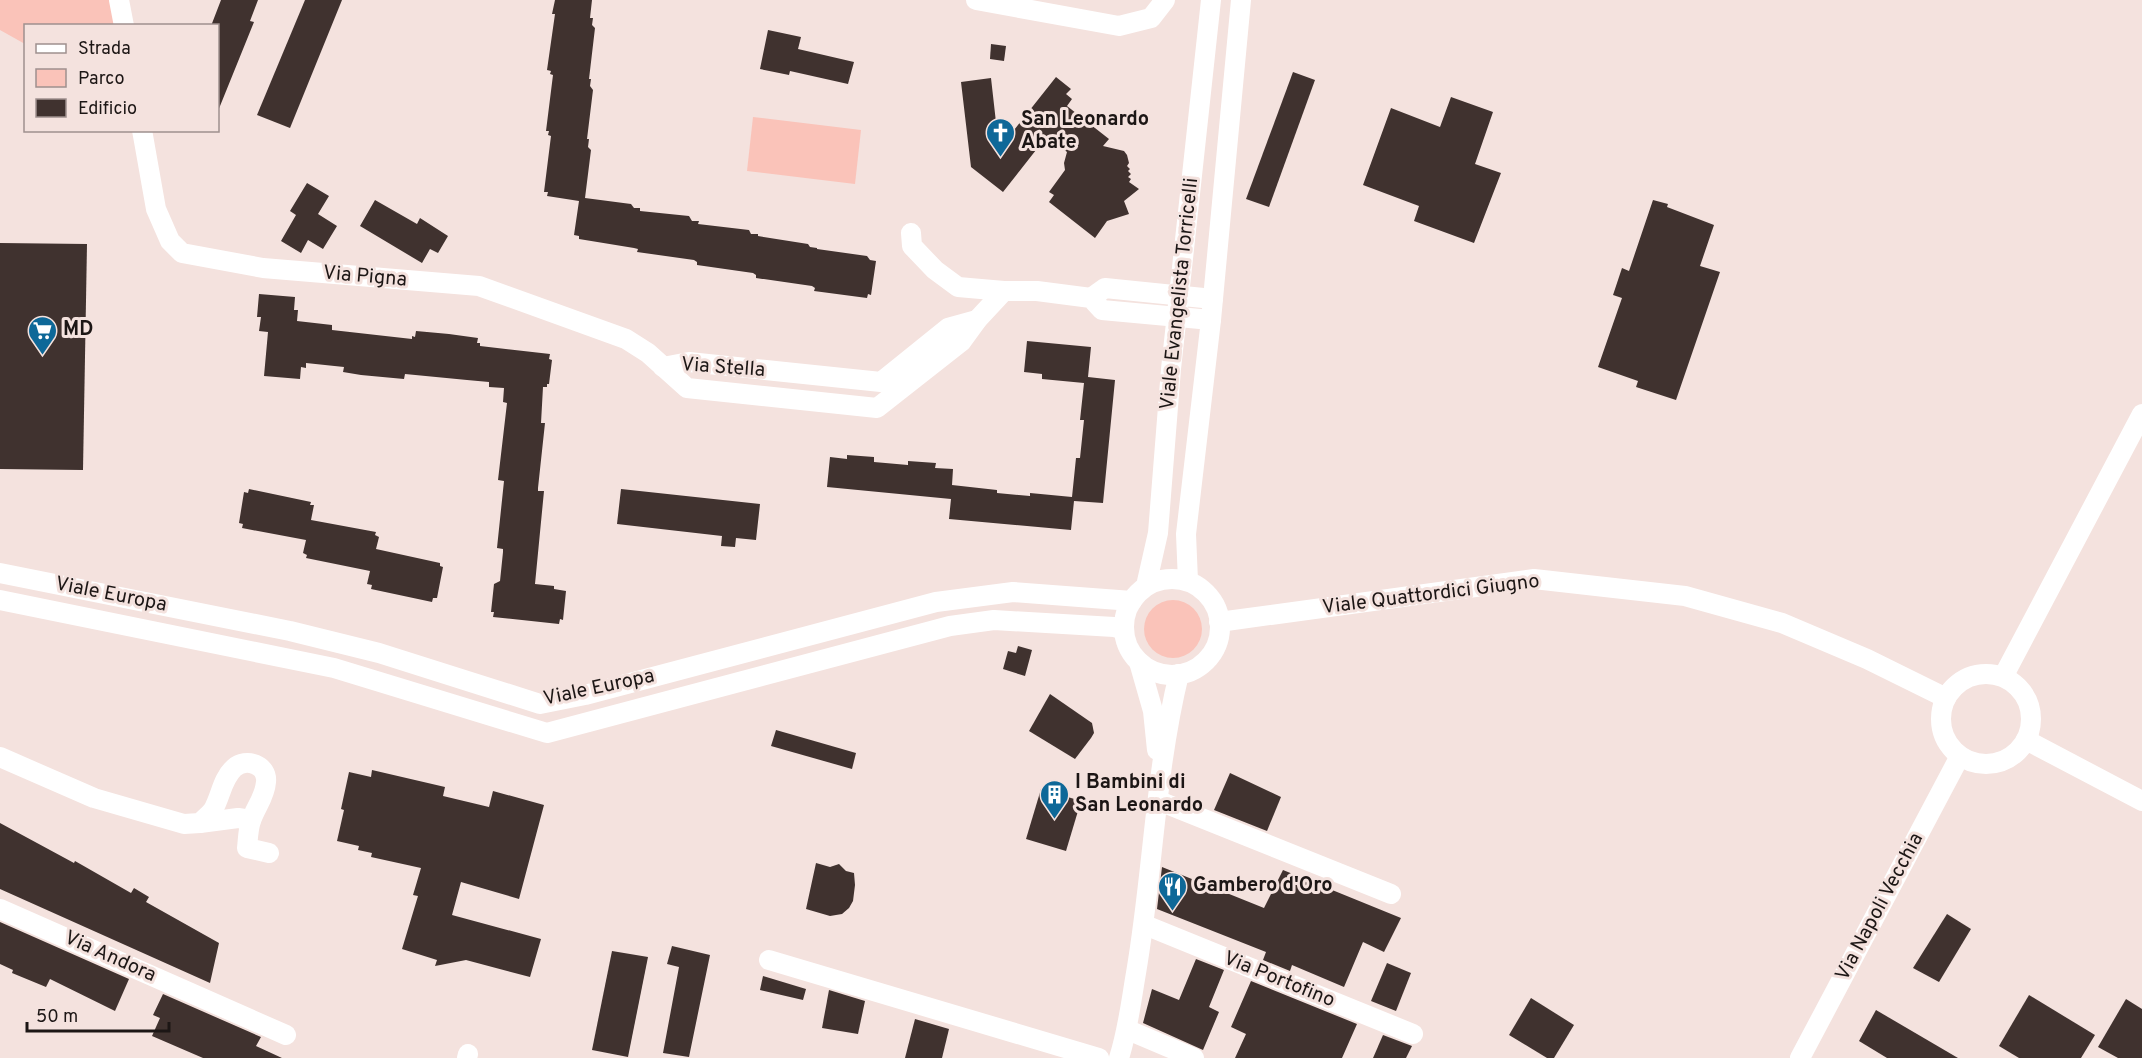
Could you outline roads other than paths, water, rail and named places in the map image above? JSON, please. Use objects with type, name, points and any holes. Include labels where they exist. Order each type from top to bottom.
[{"type":"street","points":[[120,0],[124,24]]},
{"type":"street","points":[[976,0],[1119,26],[1151,18],[1165,0]]},
{"type":"street","name":"Viale Evangelista Torricelli","points":[[1146,586],[1158,533],[1171,369],[1211,0]]},
{"type":"street","name":"Viale Evangelista Torricelli","points":[[1188,581],[1186,534],[1211,320],[1241,0]]},
{"type":"street","name":"Via Pigna","points":[[142,132],[156,209],[170,240],[182,253],[263,268],[479,286],[626,339],[648,353],[663,367]]},
{"type":"street","points":[[911,233],[912,246],[935,270],[958,287],[1037,291],[1091,298],[1102,309],[1211,320]]},
{"type":"street","points":[[1183,259],[1216,262]]},
{"type":"street","points":[[1091,298],[1105,288],[1213,299]]},
{"type":"street","name":"Via Stella","points":[[663,367],[687,388],[877,408],[961,342],[977,320],[1004,291]]},
{"type":"street","name":"Via Stella","points":[[663,367],[689,362],[881,382],[948,328],[977,320]]},
{"type":"street","points":[[820,402],[823,377]]},
{"type":"street","points":[[2003,677],[2142,414]]},
{"type":"street","name":"Viale Europa","points":[[0,573],[290,631],[379,653],[540,704],[585,695],[936,602],[1012,592],[1132,601]]},
{"type":"street","name":"Viale Quattordici Giugno","points":[[1219,622],[1534,579],[1685,596],[1782,623],[1867,659],[1946,698]]},
{"type":"street","points":[[1160,580],[1188,581],[1202,589],[1213,601],[1220,632],[1216,647],[1207,660],[1194,669],[1179,674],[1165,674],[1151,670],[1139,662],[1132,653],[1124,630],[1125,619],[1132,601],[1146,586],[1160,580]]},
{"type":"street","name":"Viale Europa","points":[[0,600],[334,668],[547,733],[950,626],[994,620],[1103,626],[1124,630]]},
{"type":"street","points":[[739,654],[745,680]]},
{"type":"street","points":[[1139,662],[1153,711],[1160,794]]},
{"type":"street","points":[[1119,1058],[1128,1030],[1145,925],[1168,720],[1179,674]]},
{"type":"street","points":[[1979,674],[2003,677],[2020,689],[2030,708],[2031,719],[2026,740],[2008,758],[1996,763],[1972,762],[1960,756],[1952,748],[1941,727],[1941,715],[1946,698],[1958,684],[1968,678],[1979,674]]},
{"type":"street","points":[[2026,740],[2142,801]]},
{"type":"street","name":"Via Napoli Vecchia","points":[[1800,1058],[1960,756]]},
{"type":"street","points":[[0,757],[94,798],[184,824],[238,818],[251,820]]},
{"type":"street","points":[[200,823],[213,810],[227,777],[233,769],[241,763],[248,762],[258,766],[267,779],[261,801],[251,820],[247,848],[269,854]]},
{"type":"street","points":[[1160,794],[1391,894]]},
{"type":"street","name":"Via Andora","points":[[0,909],[286,1035]]},
{"type":"street","name":"Via Portofino","points":[[1145,925],[1413,1034]]},
{"type":"street","points":[[769,960],[1099,1058]]},
{"type":"street","points":[[1128,1030],[1194,1058]]},
{"type":"place","name":"San Leonardo Abate","points":[[1000,158]]},
{"type":"place","name":"MD","points":[[42,356]]},
{"type":"place","name":"I Bambini di San Leonardo","points":[[1054,820]]},
{"type":"place","name":"Gambero d'Oro","points":[[1172,912]]}]
